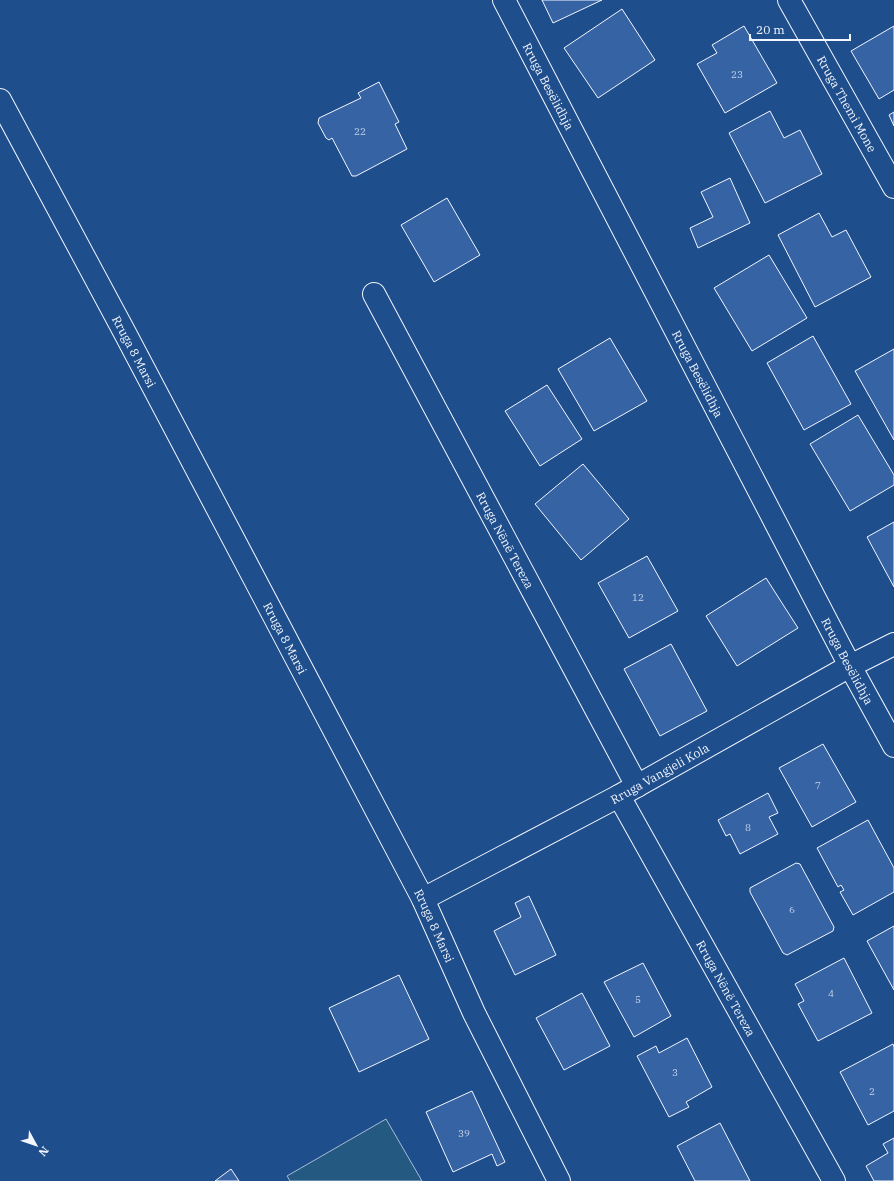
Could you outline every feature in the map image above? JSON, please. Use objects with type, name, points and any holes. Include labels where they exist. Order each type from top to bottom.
[{"type":"street","name":"Rruga Besëlidhja","points":[[504,0],[850,666],[894,746]]},
{"type":"street","name":"Rruga Themi Mone","points":[[789,0],[894,187]]},
{"type":"street","name":"Rruga 8 Marsi","points":[[0,100],[423,898],[474,1013],[559,1181]]},
{"type":"street","name":"Rruga Nënë Tereza","points":[[374,294],[628,791],[834,1181]]},
{"type":"street","name":"Rruga Vangjeli Kola","points":[[423,898],[628,791],[850,666],[894,644]]},
{"type":"shaded area","points":[[386,1119],[422,1181],[290,1181],[287,1176]]},
{"type":"building","points":[[542,0],[602,0],[553,23]]},
{"type":"building","points":[[622,9],[655,60],[598,98],[564,48]]},
{"type":"building","points":[[744,26],[777,83],[725,113],[697,64],[717,53],[712,45]]},
{"type":"building","points":[[894,26],[894,90],[879,99],[851,51]]},
{"type":"building","points":[[379,82],[399,122],[395,124],[407,149],[356,176],[352,176],[332,138],[329,140],[326,138],[318,123],[319,118],[361,98],[358,93]]},
{"type":"building","points":[[770,111],[784,138],[800,130],[822,174],[765,203],[729,133]]},
{"type":"building","points":[[894,112],[894,126],[889,115]]},
{"type":"building","points":[[730,178],[750,223],[698,248],[690,228],[713,217],[701,192]]},
{"type":"building","points":[[447,198],[480,255],[434,282],[401,225]]},
{"type":"building","points":[[819,213],[832,237],[846,230],[871,277],[815,307],[778,235]]},
{"type":"building","points":[[769,255],[807,318],[752,351],[714,288]]},
{"type":"building","points":[[813,336],[851,404],[804,430],[767,363]]},
{"type":"building","points":[[610,338],[647,401],[594,431],[558,369]]},
{"type":"building","points":[[894,349],[894,440],[855,371]]},
{"type":"building","points":[[547,385],[582,439],[540,466],[505,411]]},
{"type":"building","points":[[858,415],[894,475],[894,485],[850,511],[810,444]]},
{"type":"building","points":[[583,464],[629,519],[581,560],[535,504]]},
{"type":"building","points":[[894,522],[894,587],[867,537]]},
{"type":"building","points":[[647,556],[678,611],[629,638],[598,583]]},
{"type":"building","points":[[766,578],[798,628],[737,666],[706,616]]},
{"type":"building","points":[[671,644],[707,711],[660,736],[624,669]]},
{"type":"building","points":[[823,744],[856,802],[812,827],[779,768]]},
{"type":"building","points":[[768,793],[778,813],[769,817],[778,834],[740,854],[730,834],[726,836],[718,820]]},
{"type":"building","points":[[868,820],[894,868],[894,892],[853,915],[840,892],[844,890],[841,885],[838,887],[817,848]]},
{"type":"building","points":[[796,863],[800,864],[834,927],[833,931],[787,955],[783,953],[750,892],[750,888]]},
{"type":"building","points":[[529,896],[556,955],[515,975],[494,931],[521,917],[515,903]]},
{"type":"building","points":[[894,926],[894,990],[867,941]]},
{"type":"building","points":[[844,958],[872,1013],[818,1041],[798,1004],[804,1001],[795,984]]},
{"type":"building","points":[[643,963],[671,1016],[634,1037],[604,982]]},
{"type":"building","points":[[399,975],[429,1039],[359,1072],[329,1008]]},
{"type":"building","points":[[582,993],[610,1046],[564,1070],[536,1018]]},
{"type":"building","points":[[687,1038],[712,1087],[686,1102],[689,1107],[669,1117],[637,1056],[656,1046],[659,1053]]},
{"type":"building","points":[[893,1044],[894,1111],[868,1125],[840,1072]]},
{"type":"building","points":[[472,1091],[505,1162],[497,1166],[492,1154],[453,1172],[426,1112]]},
{"type":"building","points":[[720,1123],[750,1181],[695,1181],[677,1146]]},
{"type":"building","points":[[894,1138],[894,1181],[874,1181],[866,1166],[888,1153],[883,1144]]},
{"type":"building","points":[[231,1169],[239,1181],[215,1181]]}]
